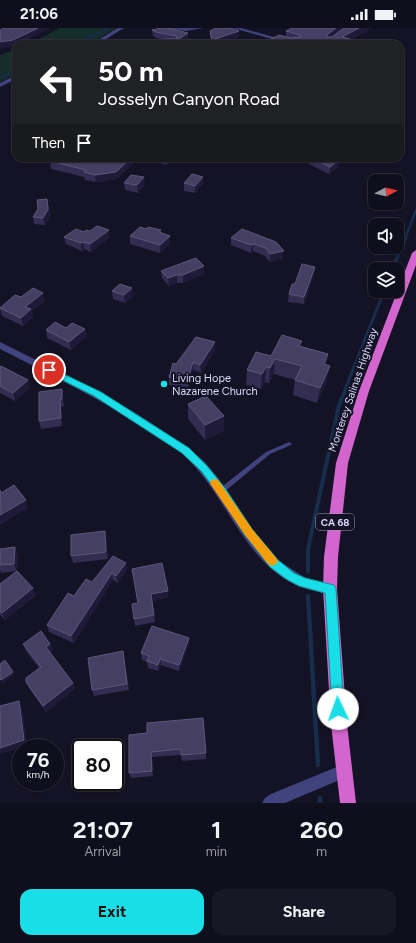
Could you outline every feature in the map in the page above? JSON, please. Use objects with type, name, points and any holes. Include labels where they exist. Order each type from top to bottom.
[{"type":"highway","name":"Monterey Salinas Highway","points":[[348,803],[339,724],[330,589],[331,557],[342,462],[364,391],[416,253]]},
{"type":"street","points":[[101,40],[122,28]]},
{"type":"street","points":[[168,28],[186,30],[201,28]]},
{"type":"street","points":[[235,28],[281,40]]},
{"type":"street","points":[[0,85],[12,79]]},
{"type":"street","points":[[0,345],[98,394],[163,435],[195,458],[221,491],[248,532],[274,563],[290,576],[303,582],[330,589]]},
{"type":"street","points":[[270,803],[276,799],[344,771]]},
{"type":"lane","points":[[221,491],[268,453],[289,444]]},
{"type":"green space","points":[[60,28],[117,28],[95,40],[38,40]]},
{"type":"green space","points":[[12,50],[12,76],[0,82],[0,55]]},
{"type":"building","points":[[4,28],[38,28],[13,40],[0,42],[0,30]]},
{"type":"building","points":[[167,28],[188,33],[177,40],[166,40],[164,39],[177,38],[176,36],[152,30]]},
{"type":"building","points":[[216,28],[230,28],[239,31],[212,40],[210,31]]},
{"type":"building","points":[[292,28],[336,28],[327,35],[327,37],[332,37],[344,28],[359,28],[342,37],[354,40],[271,39],[279,35],[291,38],[301,37],[300,35],[286,31]]},
{"type":"building","points":[[54,162],[127,162],[116,172],[95,175],[84,172],[86,170]]},
{"type":"building","points":[[320,162],[336,162],[330,167]]},
{"type":"building","points":[[192,174],[203,177],[195,186],[184,183]]},
{"type":"building","points":[[131,175],[144,177],[137,185],[124,183]]},
{"type":"building","points":[[47,199],[48,209],[43,218],[33,217],[38,209],[37,200]]},
{"type":"building","points":[[97,226],[109,230],[90,244],[83,242],[81,243],[64,237],[76,229],[84,232],[86,230],[90,231]]},
{"type":"building","points":[[140,227],[161,230],[159,232],[170,236],[160,245],[130,236]]},
{"type":"building","points":[[242,229],[276,242],[284,251],[270,254],[266,248],[231,238]]},
{"type":"building","points":[[196,258],[204,266],[183,275],[168,278],[161,271]]},
{"type":"building","points":[[302,264],[315,267],[304,297],[289,294],[292,284],[295,284]]},
{"type":"building","points":[[120,284],[132,288],[124,295],[112,291]]},
{"type":"building","points":[[33,288],[43,293],[25,307],[31,309],[21,318],[0,308],[15,295],[21,297]]},
{"type":"building","points":[[55,322],[66,328],[72,323],[85,329],[69,342],[46,330]]},
{"type":"building","points":[[282,335],[302,341],[299,346],[328,354],[324,364],[330,366],[320,388],[295,380],[302,366],[275,359],[270,368],[266,367],[262,374],[247,370],[256,352],[271,356]]},
{"type":"building","points":[[196,337],[215,342],[200,365],[193,362],[188,379],[169,377],[173,363],[176,364]]},
{"type":"building","points":[[1,366],[28,380],[13,393],[0,386]]},
{"type":"building","points":[[62,389],[62,399],[60,399],[61,418],[39,421],[39,392]]},
{"type":"building","points":[[206,396],[224,416],[205,425],[188,404]]},
{"type":"building","points":[[14,485],[26,500],[0,515],[0,490],[1,493]]},
{"type":"building","points":[[105,531],[106,552],[71,556],[71,535]]},
{"type":"building","points":[[15,547],[14,564],[0,565],[0,549]]},
{"type":"building","points":[[113,556],[126,563],[116,576],[112,573],[71,636],[47,625],[68,593],[74,596],[86,579],[92,582]]},
{"type":"building","points":[[162,563],[168,591],[151,594],[154,615],[134,619],[132,604],[138,603],[132,569]]},
{"type":"building","points":[[17,571],[33,588],[2,613],[0,611],[0,584]]},
{"type":"building","points":[[152,626],[189,638],[179,665],[160,659],[158,665],[147,661],[149,656],[141,653]]},
{"type":"building","points":[[41,631],[50,644],[46,647],[73,683],[43,706],[26,682],[26,678],[41,667],[23,644]]},
{"type":"building","points":[[123,651],[127,684],[92,690],[88,658]]},
{"type":"building","points":[[5,660],[13,672],[1,680],[0,664]]},
{"type":"building","points":[[19,701],[24,739],[12,739],[12,744],[0,748],[0,706]]},
{"type":"building","points":[[203,718],[206,753],[181,755],[181,749],[151,752],[152,771],[129,773],[129,735],[147,733],[147,723]]},
{"type":"waterway","points":[[84,40],[109,28]]},
{"type":"waterway","points":[[0,77],[12,72]]},
{"type":"waterway","points":[[405,239],[416,210]]},
{"type":"waterway","points":[[395,262],[406,238]]},
{"type":"waterway","points":[[346,387],[381,298]]},
{"type":"waterway","points":[[308,572],[308,549],[339,405],[347,386]]},
{"type":"waterway","points":[[308,596],[318,765]]},
{"type":"waterway","points":[[320,798],[320,803]]},
{"type":"slow traffic","points":[[215,483],[248,532],[272,561]]},
{"type":"place","name":"Living Hope Nazarene Church","points":[[164,384]]},
{"type":"route","points":[[49,370],[98,394],[125,410],[168,438],[195,458],[221,491],[248,532],[274,563],[290,576],[303,582],[330,589],[338,709]]}]
